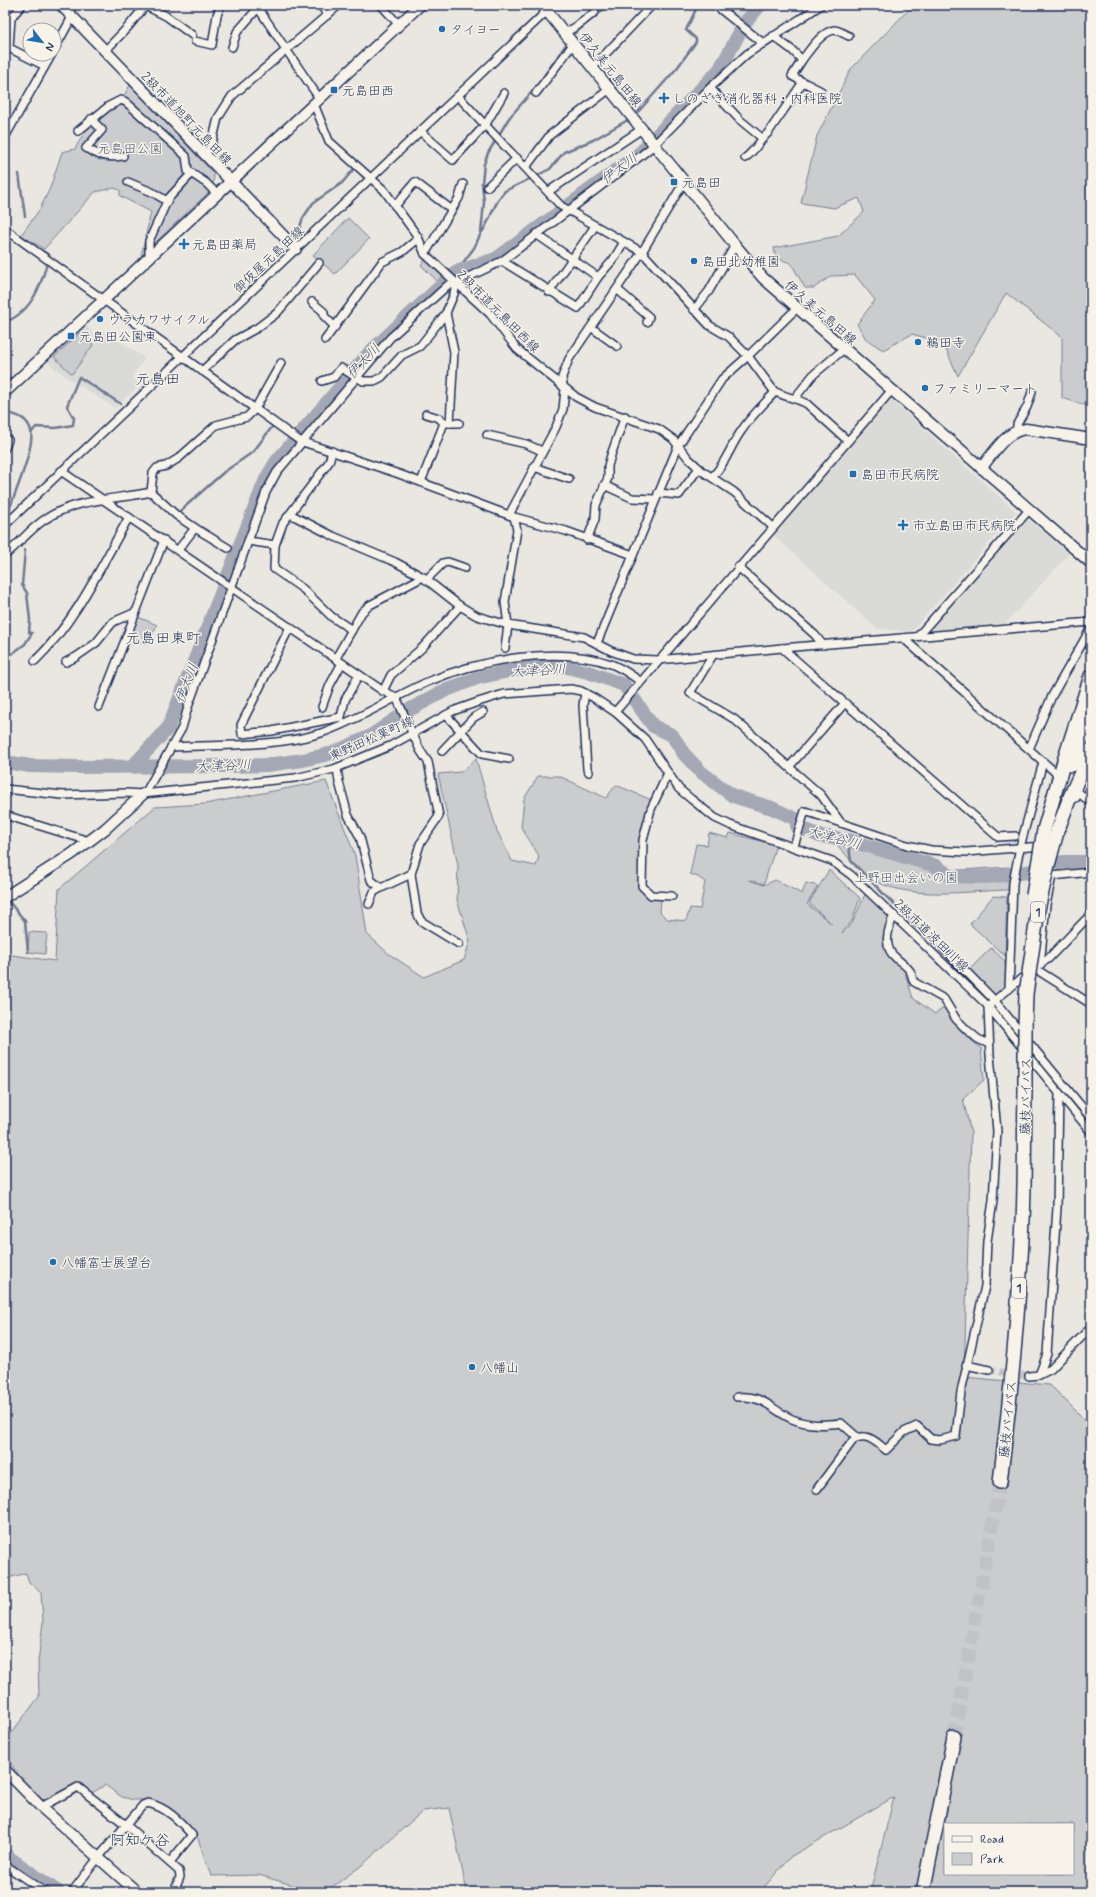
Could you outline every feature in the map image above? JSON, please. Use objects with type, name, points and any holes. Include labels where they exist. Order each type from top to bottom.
[{"type":"highway","name":"1","points":[[1026,994],[1038,910],[1046,869],[1050,831],[1091,676]]},
{"type":"highway","name":"1","points":[[1050,831],[1064,783],[1091,718]]},
{"type":"highway","name":"1","points":[[1050,831],[1070,797],[1091,750]]},
{"type":"highway","name":"藤枝バイパス","points":[[1000,1482],[1020,1285],[1023,1218],[1026,994],[1030,934],[1034,883],[1050,831]]},
{"type":"highway","points":[[923,1892],[954,1737]]},
{"type":"street","points":[[5,25],[22,5]]},
{"type":"street","name":"2級市道旭町元島田線","points":[[61,5],[296,249]]},
{"type":"street","points":[[105,51],[128,27],[146,5],[166,16],[194,38],[212,45],[217,15],[221,5]]},
{"type":"street","points":[[232,47],[237,32],[259,9],[266,5]]},
{"type":"street","points":[[320,5],[328,15]]},
{"type":"street","points":[[204,154],[211,147],[218,118],[232,96],[260,70],[288,50],[339,5]]},
{"type":"street","points":[[381,5],[399,25]]},
{"type":"street","points":[[5,392],[420,5]]},
{"type":"street","points":[[592,67],[652,5]]},
{"type":"street","points":[[715,5],[763,43]]},
{"type":"street","points":[[5,896],[89,841],[145,792],[182,728],[230,586],[266,492],[277,472],[390,338],[440,294],[448,285],[456,283],[502,261],[536,234],[565,208],[652,142],[742,59],[773,36],[821,5]]},
{"type":"street","name":"伊久美元島田線","points":[[547,7],[592,67],[763,278],[891,391],[1091,563]]},
{"type":"street","name":"御仮屋元島田線","points":[[5,525],[458,96],[547,7]]},
{"type":"street","name":"2級市道元島田西線","points":[[259,9],[288,50],[317,101],[329,141],[384,190],[418,239],[425,254],[448,277],[490,314],[517,349],[576,397],[595,407],[625,416],[659,430],[673,439],[699,468],[734,492],[773,527]]},
{"type":"street","points":[[565,33],[595,12]]},
{"type":"street","points":[[62,35],[72,17]]},
{"type":"street","points":[[11,18],[9,48],[45,66]]},
{"type":"street","points":[[821,91],[792,76],[802,60],[824,35],[833,30],[849,36]]},
{"type":"street","points":[[773,36],[792,50],[802,60]]},
{"type":"street","points":[[536,92],[574,43]]},
{"type":"street","points":[[5,137],[47,62]]},
{"type":"street","points":[[745,158],[751,154],[762,138],[768,133],[804,82]]},
{"type":"street","points":[[526,167],[550,135],[610,88]]},
{"type":"street","points":[[710,88],[740,120],[762,138]]},
{"type":"street","points":[[420,131],[453,160],[486,124],[504,94]]},
{"type":"street","points":[[458,96],[526,167],[534,178],[565,208],[642,252],[709,325],[729,338],[748,356],[776,392],[795,398],[807,404],[848,441]]},
{"type":"street","points":[[78,131],[109,106],[121,100],[126,102],[186,156],[188,171],[215,192]]},
{"type":"street","points":[[91,119],[102,130],[86,148],[97,155],[109,158],[123,156]]},
{"type":"street","points":[[549,192],[642,129]]},
{"type":"street","points":[[487,187],[517,158]]},
{"type":"street","points":[[149,253],[149,241],[167,201],[192,173]]},
{"type":"street","points":[[128,182],[152,192],[167,201]]},
{"type":"street","points":[[395,206],[416,182],[452,210]]},
{"type":"street","points":[[505,648],[508,625],[505,602],[518,530],[512,516],[534,467],[559,421],[563,409],[564,387],[562,377],[569,359],[618,290],[684,182]]},
{"type":"street","points":[[425,254],[459,198],[463,184]]},
{"type":"street","points":[[549,292],[595,226]]},
{"type":"street","points":[[5,229],[291,435],[302,441],[421,482],[512,516],[566,531],[633,556]]},
{"type":"street","points":[[536,234],[598,277]]},
{"type":"street","points":[[325,340],[382,262],[402,252],[418,239]]},
{"type":"street","points":[[502,261],[549,292],[578,308],[598,277],[613,260],[624,242]]},
{"type":"street","points":[[694,310],[709,291],[735,245]]},
{"type":"street","points":[[202,371],[235,340],[258,328],[277,313],[319,263]]},
{"type":"street","points":[[322,381],[334,377],[341,368],[363,381],[374,381],[382,377],[402,355],[420,346],[446,313],[454,294],[456,283]]},
{"type":"street","points":[[618,290],[649,317],[647,322]]},
{"type":"street","points":[[312,302],[324,312],[324,316],[335,327]]},
{"type":"street","points":[[597,643],[678,446],[722,379],[797,308]]},
{"type":"street","points":[[421,482],[447,423],[454,352],[446,313]]},
{"type":"street","points":[[592,328],[617,346]]},
{"type":"street","points":[[795,398],[812,375],[844,349]]},
{"type":"street","points":[[228,548],[176,515],[152,492],[153,473],[157,468],[166,466],[179,458],[216,425],[246,417],[255,409],[281,363]]},
{"type":"street","points":[[615,712],[639,682],[891,391]]},
{"type":"street","points":[[712,477],[722,466],[742,430],[776,392]]},
{"type":"street","points":[[1017,430],[1017,424],[1027,407],[1032,392]]},
{"type":"street","points":[[426,414],[439,418],[447,423],[459,423]]},
{"type":"street","points":[[587,540],[595,519],[596,505],[608,478],[608,466],[611,455],[625,416]]},
{"type":"street","points":[[981,468],[1005,439],[1017,430],[1091,439]]},
{"type":"street","points":[[487,435],[526,444],[542,451]]},
{"type":"street","points":[[5,439],[8,440],[5,448]]},
{"type":"street","points":[[332,451],[329,462],[283,524],[275,545],[274,569],[303,590],[332,617],[352,630]]},
{"type":"street","points":[[534,467],[569,479]]},
{"type":"street","points":[[604,485],[632,498],[679,495],[699,468]]},
{"type":"street","points":[[61,471],[164,540],[359,675],[383,691],[397,698],[413,731],[420,750],[428,762],[439,816],[420,844],[411,874],[417,913],[421,921],[459,944]]},
{"type":"street","points":[[5,555],[45,519],[62,510],[94,500],[152,492]]},
{"type":"street","points":[[918,636],[1029,510]]},
{"type":"street","points":[[290,514],[333,536],[395,562],[424,578],[460,606],[477,616],[508,625],[573,634],[627,657],[658,660],[1091,622]]},
{"type":"street","points":[[35,661],[48,648],[84,597],[129,517]]},
{"type":"street","points":[[178,550],[195,528]]},
{"type":"street","points":[[99,707],[164,540]]},
{"type":"street","points":[[248,541],[275,545]]},
{"type":"street","points":[[336,658],[362,612],[370,605],[424,578],[443,563],[448,562],[465,568]]},
{"type":"street","points":[[738,567],[815,635],[823,645]]},
{"type":"street","points":[[383,691],[391,675],[422,648],[460,606]]},
{"type":"street","points":[[66,662],[96,643],[113,622],[136,612]]},
{"type":"street","points":[[290,627],[241,725],[242,734],[272,731],[341,717],[345,700],[359,675]]},
{"type":"street","points":[[1029,749],[1052,696],[1091,628]]},
{"type":"street","points":[[903,638],[1056,773]]},
{"type":"street","points":[[782,648],[998,837],[1015,836]]},
{"type":"street","points":[[713,655],[690,693],[734,719],[821,795],[841,823]]},
{"type":"street","points":[[170,748],[287,741],[320,733],[358,718],[426,682],[487,664],[538,656],[579,657],[597,660],[623,670],[639,682]]},
{"type":"street","points":[[322,708],[330,685],[342,663]]},
{"type":"street","name":"東野田松葉町線","points":[[5,789],[62,796],[145,792],[295,778],[337,768],[390,746],[413,731],[446,715],[478,702],[504,694],[570,688],[584,693],[615,712]]},
{"type":"street","points":[[584,693],[583,705],[587,769],[589,772]]},
{"type":"street","points":[[789,767],[845,703]]},
{"type":"street","points":[[442,752],[473,718],[483,712]]},
{"type":"street","name":"2級市道波田川線","points":[[615,712],[645,739],[668,773],[690,800],[715,818],[832,861],[856,879],[988,1006],[1091,1132]]},
{"type":"street","points":[[446,715],[482,754],[508,759]]},
{"type":"street","points":[[1009,988],[1013,883],[1020,848],[1043,762]]},
{"type":"street","points":[[337,768],[339,782],[348,815],[360,837],[371,880],[381,888]]},
{"type":"street","points":[[668,773],[651,809],[643,840],[642,886],[651,894],[672,896]]},
{"type":"street","points":[[794,846],[805,811],[907,845],[931,850],[966,852],[1036,848],[1060,840],[1078,792],[1088,801],[1091,789]]},
{"type":"street","points":[[5,815],[89,841]]},
{"type":"street","points":[[1037,967],[1046,905],[1052,876],[1091,872]]},
{"type":"street","points":[[369,904],[374,892],[411,874]]},
{"type":"street","points":[[817,1490],[857,1437],[867,1436],[886,1450],[904,1432],[918,1426],[931,1439],[940,1440],[956,1436],[966,1365],[979,1317],[985,1286],[987,1241],[993,1201],[997,1131],[989,1044],[988,1006],[1009,988],[1048,959],[1091,914]]},
{"type":"street","points":[[894,915],[889,927],[887,938],[888,949],[893,956],[910,971],[914,982],[944,999],[956,1019],[967,1030],[978,1039],[989,1044]]},
{"type":"street","points":[[951,956],[994,1000],[1091,1118]]},
{"type":"street","points":[[1037,967],[1091,1004]]},
{"type":"street","points":[[1039,1375],[1047,1354],[1057,1208],[1059,1093]]},
{"type":"street","points":[[1029,1376],[1039,1375],[1051,1369],[1091,1327]]},
{"type":"street","points":[[966,1365],[989,1370]]},
{"type":"street","points":[[737,1397],[757,1398],[776,1408],[791,1419],[811,1425],[841,1423],[857,1437]]},
{"type":"street","points":[[5,1770],[41,1807],[137,1892]]},
{"type":"street","points":[[41,1807],[78,1787],[126,1825],[179,1871],[180,1877],[174,1892]]},
{"type":"street","points":[[72,1892],[98,1858],[143,1805],[148,1803],[154,1804],[179,1820],[192,1835],[170,1862]]},
{"type":"street","points":[[5,1865],[45,1892]]},
{"type":"shaded area","points":[[725,5],[755,5],[743,20]]},
{"type":"shaded area","points":[[84,324],[97,338],[103,331],[145,358],[132,377],[140,385],[115,408],[69,379],[45,360]]},
{"type":"shaded area","points":[[889,398],[1016,512],[911,632],[876,628],[772,534]]},
{"type":"shaded area","points":[[1024,515],[1069,554],[1005,624],[928,631]]},
{"type":"green space","points":[[913,5],[1091,5],[1091,407],[1062,398],[1062,337],[1006,293],[958,376],[943,343],[912,334],[883,350],[866,339],[857,324],[875,300],[855,275],[831,276],[814,288],[805,288],[791,263],[776,258],[774,248],[838,236],[864,212],[859,198],[834,208],[801,203],[817,136],[851,69]]},
{"type":"green space","name":"元島田公園","points":[[130,85],[214,174],[213,188],[141,256],[151,212],[120,196],[120,190],[114,188],[95,192],[44,249],[21,235],[40,209],[50,188],[62,152],[75,149],[91,123],[102,114],[117,108]]},
{"type":"green space","points":[[348,218],[369,239],[335,274],[313,255]]},
{"type":"green space","points":[[427,257],[444,275],[437,281],[421,265]]},
{"type":"green space","points":[[82,331],[93,345],[72,374],[54,357]]},
{"type":"green space","points":[[138,617],[157,625],[148,644],[129,639]]},
{"type":"green space","points":[[476,759],[497,831],[512,861],[536,866],[539,856],[521,827],[524,799],[538,776],[559,776],[606,798],[616,785],[654,801],[647,819],[640,887],[651,896],[661,899],[660,912],[667,919],[686,921],[690,908],[700,909],[705,882],[690,874],[696,844],[707,845],[709,833],[728,838],[730,833],[776,845],[764,884],[749,880],[764,885],[775,880],[802,894],[806,883],[818,886],[807,904],[832,924],[809,903],[829,870],[860,898],[852,921],[842,932],[843,933],[853,922],[865,894],[893,915],[885,946],[891,956],[904,970],[913,998],[935,1014],[945,1007],[960,1030],[981,1048],[984,1080],[963,1099],[971,1133],[964,1377],[1050,1385],[1087,1422],[1091,1419],[1091,1892],[870,1892],[894,1797],[790,1857],[760,1892],[467,1892],[449,1808],[423,1811],[361,1866],[325,1892],[315,1892],[259,1875],[211,1876],[196,1833],[179,1818],[149,1800],[134,1800],[122,1797],[105,1785],[92,1793],[79,1784],[43,1800],[24,1781],[13,1766],[6,1750],[5,1741],[39,1697],[38,1662],[43,1622],[41,1593],[29,1582],[26,1573],[5,1579],[5,954],[55,961],[59,889],[155,807],[205,804],[326,781],[355,855],[367,934],[389,954],[424,977],[464,960],[470,941],[457,900],[458,865],[438,774],[461,772]]},
{"type":"green space","name":"上野田出会いの園","points":[[840,842],[904,863],[944,871],[1009,867],[1008,890],[938,893],[903,890],[886,886],[871,879],[862,872],[838,846]]},
{"type":"green space","points":[[993,896],[1007,897],[1005,956],[970,924]]},
{"type":"green space","points":[[29,932],[47,933],[45,954],[28,952]]},
{"type":"green space","points":[[991,948],[1005,961],[1006,984],[994,998],[970,969]]},
{"type":"waterway","points":[[575,33],[609,5]]},
{"type":"waterway","points":[[638,112],[677,68],[696,42],[696,39],[686,30],[698,5]]},
{"type":"waterway","name":"伊太川","points":[[744,24],[760,5]]},
{"type":"waterway","name":"伊太川","points":[[726,58],[741,30]]},
{"type":"waterway","points":[[456,272],[474,248],[481,233],[484,202],[482,183],[484,164],[488,153],[509,118],[537,86],[565,46]]},
{"type":"waterway","points":[[5,72],[7,48]]},
{"type":"waterway","name":"伊太川","points":[[133,766],[168,728],[266,479],[276,462],[370,352],[456,272],[496,259],[640,153],[720,69],[723,63]]},
{"type":"waterway","points":[[482,232],[498,200],[505,191],[550,169],[564,152],[593,140],[626,121]]},
{"type":"waterway","points":[[296,238],[303,218],[313,203],[342,183],[353,170]]},
{"type":"waterway","points":[[19,174],[25,216]]},
{"type":"waterway","points":[[5,244],[10,239]]},
{"type":"waterway","points":[[5,322],[23,311],[30,303],[40,285],[49,255],[41,250]]},
{"type":"waterway","points":[[446,281],[449,297]]},
{"type":"waterway","points":[[439,317],[446,304]]},
{"type":"waterway","points":[[32,432],[36,427],[56,428],[73,425],[74,418],[67,406],[79,377],[121,404]]},
{"type":"waterway","points":[[5,413],[13,414],[24,420],[31,431],[30,448],[27,459],[8,512]]},
{"type":"waterway","points":[[179,512],[224,472],[253,452],[272,427]]},
{"type":"waterway","points":[[5,659],[25,644],[32,633],[29,632],[30,620],[27,593],[22,585],[25,550]]},
{"type":"waterway","name":"大津谷川","points":[[5,762],[30,766],[76,767],[226,766],[267,765],[303,760],[333,753],[369,737],[409,710],[444,691],[477,678],[513,670],[540,667],[567,667],[588,672],[624,685],[653,726],[672,735],[684,754],[701,772],[733,796],[772,808],[796,819],[797,826],[820,836],[848,840],[936,866],[950,876],[986,877],[1027,872],[1063,862],[1091,862]]},
{"type":"waterway","points":[[848,840],[851,861],[988,999]]},
{"type":"waterway","points":[[5,907],[10,903],[25,921],[28,952]]},
{"type":"waterway","points":[[993,1004],[1020,1037]]},
{"type":"waterway","points":[[1029,1049],[1091,1124]]},
{"type":"waterway","points":[[5,1855],[58,1892]]},
{"type":"tunnel","points":[[989,1370],[1029,1376]]},
{"type":"tunnel","points":[[954,1737],[1000,1482]]},
{"type":"place","name":"タイヨー","points":[[442,29]]},
{"type":"place","name":"元島田西","points":[[334,90]]},
{"type":"place","name":"しのざき消化器科・内科医院","points":[[664,98]]},
{"type":"place","name":"元島田","points":[[674,182]]},
{"type":"place","name":"元島田薬局","points":[[184,244]]},
{"type":"place","name":"島田北幼稚園","points":[[694,261]]},
{"type":"place","name":"ウラカワサイクル","points":[[100,319]]},
{"type":"place","name":"元島田公園東","points":[[71,336]]},
{"type":"place","name":"鵜田寺","points":[[918,342]]},
{"type":"place","name":"ファミリーマート","points":[[925,388]]},
{"type":"place","name":"島田市民病院","points":[[853,474]]},
{"type":"place","name":"市立島田市民病院","points":[[903,525]]},
{"type":"place","name":"八幡富士展望台","points":[[53,1262]]},
{"type":"place","name":"八幡山","points":[[472,1367]]},
{"type":"district","name":"元島田","points":[[158,379]]},
{"type":"district","name":"元島田東町","points":[[163,638]]},
{"type":"district","name":"阿知ケ谷","points":[[140,1840]]}]
